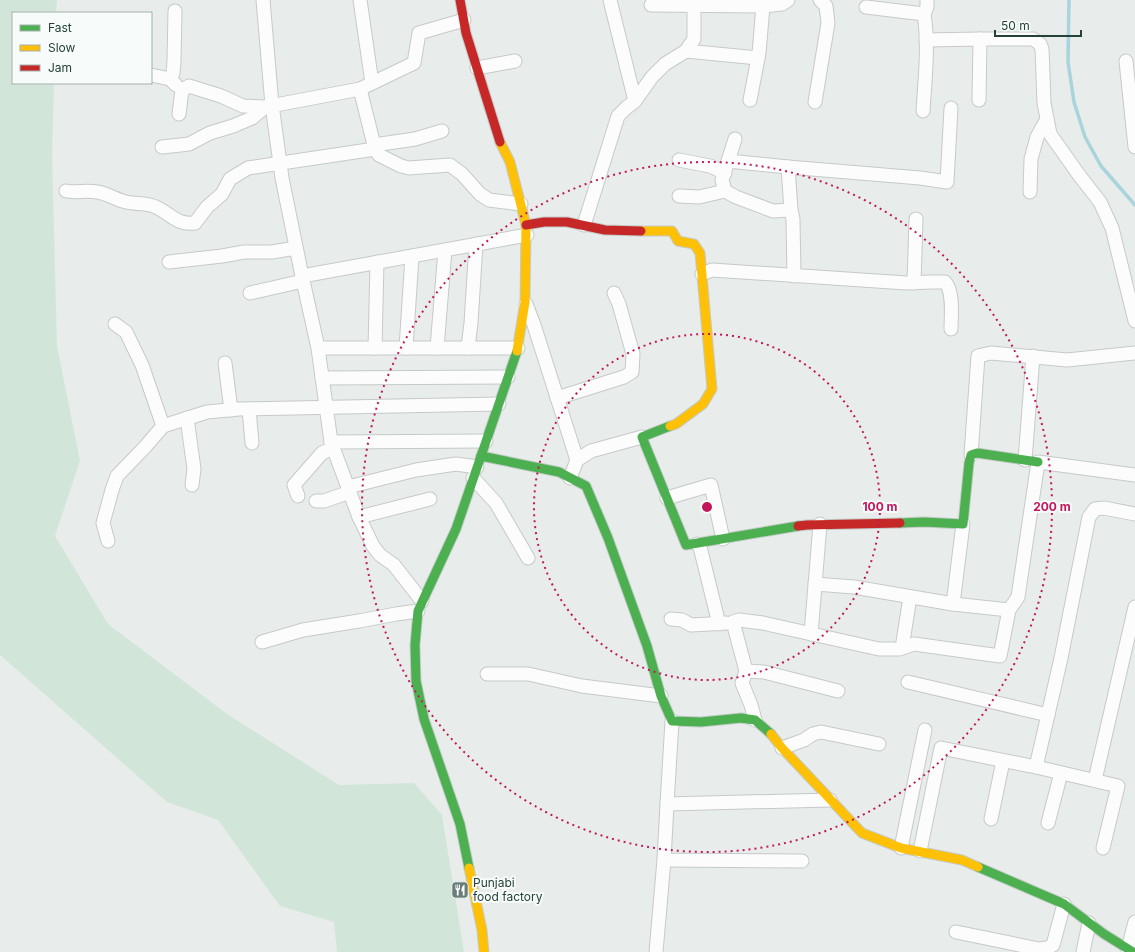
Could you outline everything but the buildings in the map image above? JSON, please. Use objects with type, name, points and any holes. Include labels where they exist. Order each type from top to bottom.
[{"type":"street","points":[[263,0],[269,106],[302,278],[318,348],[332,445],[359,517],[372,546],[380,555],[394,564],[420,606]]},
{"type":"street","points":[[360,0],[366,86],[374,147],[379,155],[401,166],[409,168],[450,165],[462,174],[480,194],[489,200],[521,204]]},
{"type":"street","points":[[460,0],[466,33],[500,141],[510,162],[521,204],[526,230],[525,302],[518,348],[456,529],[420,606],[415,645],[416,681],[424,719],[460,824],[482,930],[484,952]]},
{"type":"street","points":[[610,0],[635,101]]},
{"type":"street","points":[[651,5],[763,6],[782,4],[788,0]]},
{"type":"street","points":[[815,102],[828,23],[826,6],[820,0]]},
{"type":"street","points":[[923,111],[926,40],[924,14],[928,7],[927,0]]},
{"type":"street","points":[[584,225],[618,116],[635,101],[652,77],[665,64],[686,51],[694,39],[694,5]]},
{"type":"street","points":[[750,100],[762,32],[763,6]]},
{"type":"street","points":[[866,7],[924,14]]},
{"type":"street","points":[[170,79],[173,73],[174,11]]},
{"type":"street","points":[[182,90],[189,86],[221,96],[243,106],[269,106],[366,86],[414,63],[419,33],[464,20]]},
{"type":"street","points":[[979,100],[980,39]]},
{"type":"street","points":[[926,40],[1033,39],[1040,44],[1042,49],[1044,103],[1050,134],[1100,202],[1112,228],[1135,321]]},
{"type":"street","points":[[686,51],[758,58]]},
{"type":"street","points":[[477,68],[515,61]]},
{"type":"street","points":[[1126,61],[1135,147]]},
{"type":"street","points":[[152,75],[170,79],[182,90]]},
{"type":"street","points":[[179,114],[182,90]]},
{"type":"street","points":[[162,146],[189,144],[210,133],[252,118],[269,106]]},
{"type":"street","points":[[679,160],[710,166],[788,167],[920,178],[947,182],[951,108]]},
{"type":"street","points":[[1030,192],[1031,159],[1037,137],[1047,119]]},
{"type":"street","points":[[66,191],[75,193],[98,192],[125,202],[150,204],[163,210],[177,221],[187,224],[195,223],[203,211],[222,194],[230,179],[248,168],[374,147],[442,131]]},
{"type":"street","points":[[725,191],[722,180],[735,138]]},
{"type":"street","points":[[788,167],[790,210],[793,219],[794,276]]},
{"type":"street","points":[[679,196],[699,196],[725,191],[736,197],[774,211],[790,210]]},
{"type":"street","points":[[914,283],[916,219]]},
{"type":"street","points":[[250,293],[302,278],[377,262],[476,244],[526,230],[544,222],[567,222],[605,230],[672,231],[678,241],[694,244],[700,253],[712,389],[703,404],[676,424],[642,437],[592,451],[577,460],[570,478]]},
{"type":"street","points":[[468,348],[476,244]]},
{"type":"street","points":[[169,262],[244,252],[272,252],[296,248]]},
{"type":"street","points":[[437,348],[445,250]]},
{"type":"street","points":[[406,348],[412,256]]},
{"type":"street","points":[[375,348],[377,262]]},
{"type":"street","points":[[702,274],[712,270],[914,283],[945,282],[949,286],[951,329]]},
{"type":"street","points":[[557,398],[624,377],[632,372],[632,354],[619,304],[614,293]]},
{"type":"street","points":[[525,302],[534,325],[577,460]]},
{"type":"street","points":[[115,324],[126,332],[142,365],[163,426]]},
{"type":"street","points":[[318,348],[518,348]]},
{"type":"street","points":[[953,604],[971,455],[978,356],[991,353],[1067,360],[1135,353]]},
{"type":"street","points":[[670,620],[682,620],[691,625],[719,624],[739,620],[763,623],[879,649],[902,648],[914,644],[1000,656],[1009,610],[1018,597],[1032,461],[1033,356]]},
{"type":"street","points":[[225,363],[231,410]]},
{"type":"street","points":[[322,378],[508,377]]},
{"type":"street","points":[[108,541],[103,523],[117,476],[163,426],[207,412],[231,410],[499,404]]},
{"type":"street","points":[[249,409],[252,443]]},
{"type":"street","points":[[187,418],[194,469],[192,485]]},
{"type":"street","points":[[642,437],[686,545],[820,524],[924,522],[963,524]]},
{"type":"street","points":[[298,496],[294,485],[322,453],[332,445],[486,441]]},
{"type":"street","points":[[971,455],[978,453],[1135,475]]},
{"type":"street","points":[[316,501],[324,501],[349,490],[416,470],[456,464],[477,467],[559,472],[586,486],[600,518],[647,646],[661,696],[672,721],[664,860],[656,952]]},
{"type":"street","points":[[477,467],[528,558]]},
{"type":"street","points":[[667,498],[711,485],[723,539]]},
{"type":"street","points":[[359,517],[430,499]]},
{"type":"street","points":[[1036,767],[1061,658],[1089,517],[1095,509],[1104,508],[1135,514]]},
{"type":"street","points":[[811,634],[820,524]]},
{"type":"street","points":[[697,544],[700,547],[719,624]]},
{"type":"street","points":[[815,584],[854,587],[953,604],[1009,610]]},
{"type":"street","points":[[902,648],[910,597]]},
{"type":"street","points":[[262,642],[303,630],[359,622],[396,614],[420,606]]},
{"type":"street","points":[[1095,780],[1135,607]]},
{"type":"street","points":[[733,622],[746,671],[742,683],[755,720]]},
{"type":"street","points":[[746,671],[764,672],[838,691]]},
{"type":"street","points":[[487,674],[528,674],[582,686],[661,696]]},
{"type":"street","points":[[908,682],[1048,715]]},
{"type":"street","points":[[672,721],[694,722],[741,718],[755,720],[769,731],[782,748],[862,833],[902,848],[920,850],[962,860],[1064,904],[1104,934],[1131,950],[1135,922]]},
{"type":"street","points":[[902,848],[925,730]]},
{"type":"street","points":[[782,748],[821,732],[879,744]]},
{"type":"street","points":[[920,850],[941,748],[1036,767],[1118,786],[1103,848]]},
{"type":"street","points":[[991,819],[1003,761]]},
{"type":"street","points":[[1048,823],[1061,773]]},
{"type":"street","points":[[667,804],[830,800]]},
{"type":"street","points":[[908,818],[926,822]]},
{"type":"street","points":[[664,860],[802,861]]},
{"type":"street","points":[[956,932],[1014,948],[1047,948],[1053,945],[1064,904]]},
{"type":"street","points":[[1083,952],[1089,923]]},
{"type":"green space","points":[[0,0],[57,0],[56,12],[12,12],[12,84],[54,84],[52,153],[57,346],[80,461],[55,536],[108,624],[227,714],[339,785],[414,783],[442,815],[464,952],[337,952],[334,922],[280,906],[218,820],[167,802],[0,655]]},
{"type":"waterway","points":[[1069,0],[1068,62],[1074,102],[1085,137],[1101,166],[1135,205]]},
{"type":"traffic: fast","points":[[469,868],[460,824],[424,719],[416,681],[415,645],[418,611],[456,529],[517,351]]},
{"type":"traffic: fast","points":[[670,426],[642,437],[686,545],[798,526]]},
{"type":"traffic: fast","points":[[900,523],[924,522],[963,524],[971,455],[977,453],[1038,462]]},
{"type":"traffic: fast","points":[[481,456],[559,472],[586,486],[608,538],[647,646],[661,696],[672,721],[701,722],[741,718],[755,720],[771,734]]},
{"type":"traffic: fast","points":[[978,867],[1064,904],[1104,934],[1133,952]]},
{"type":"traffic: slow","points":[[500,142],[510,162],[526,225],[525,302],[517,351]]},
{"type":"traffic: slow","points":[[641,231],[672,231],[678,241],[694,244],[700,253],[712,389],[703,404],[676,424],[670,426]]},
{"type":"traffic: slow","points":[[771,734],[782,748],[862,833],[901,848],[962,860],[978,867]]},
{"type":"traffic: slow","points":[[469,868],[482,930],[484,952]]},
{"type":"traffic: jam","points":[[460,0],[466,33],[500,142]]},
{"type":"traffic: jam","points":[[526,225],[544,222],[567,222],[605,230],[641,231]]},
{"type":"traffic: jam","points":[[798,526],[900,523]]},
{"type":"place","name":"Punjabi food factory","points":[[460,890]]}]
